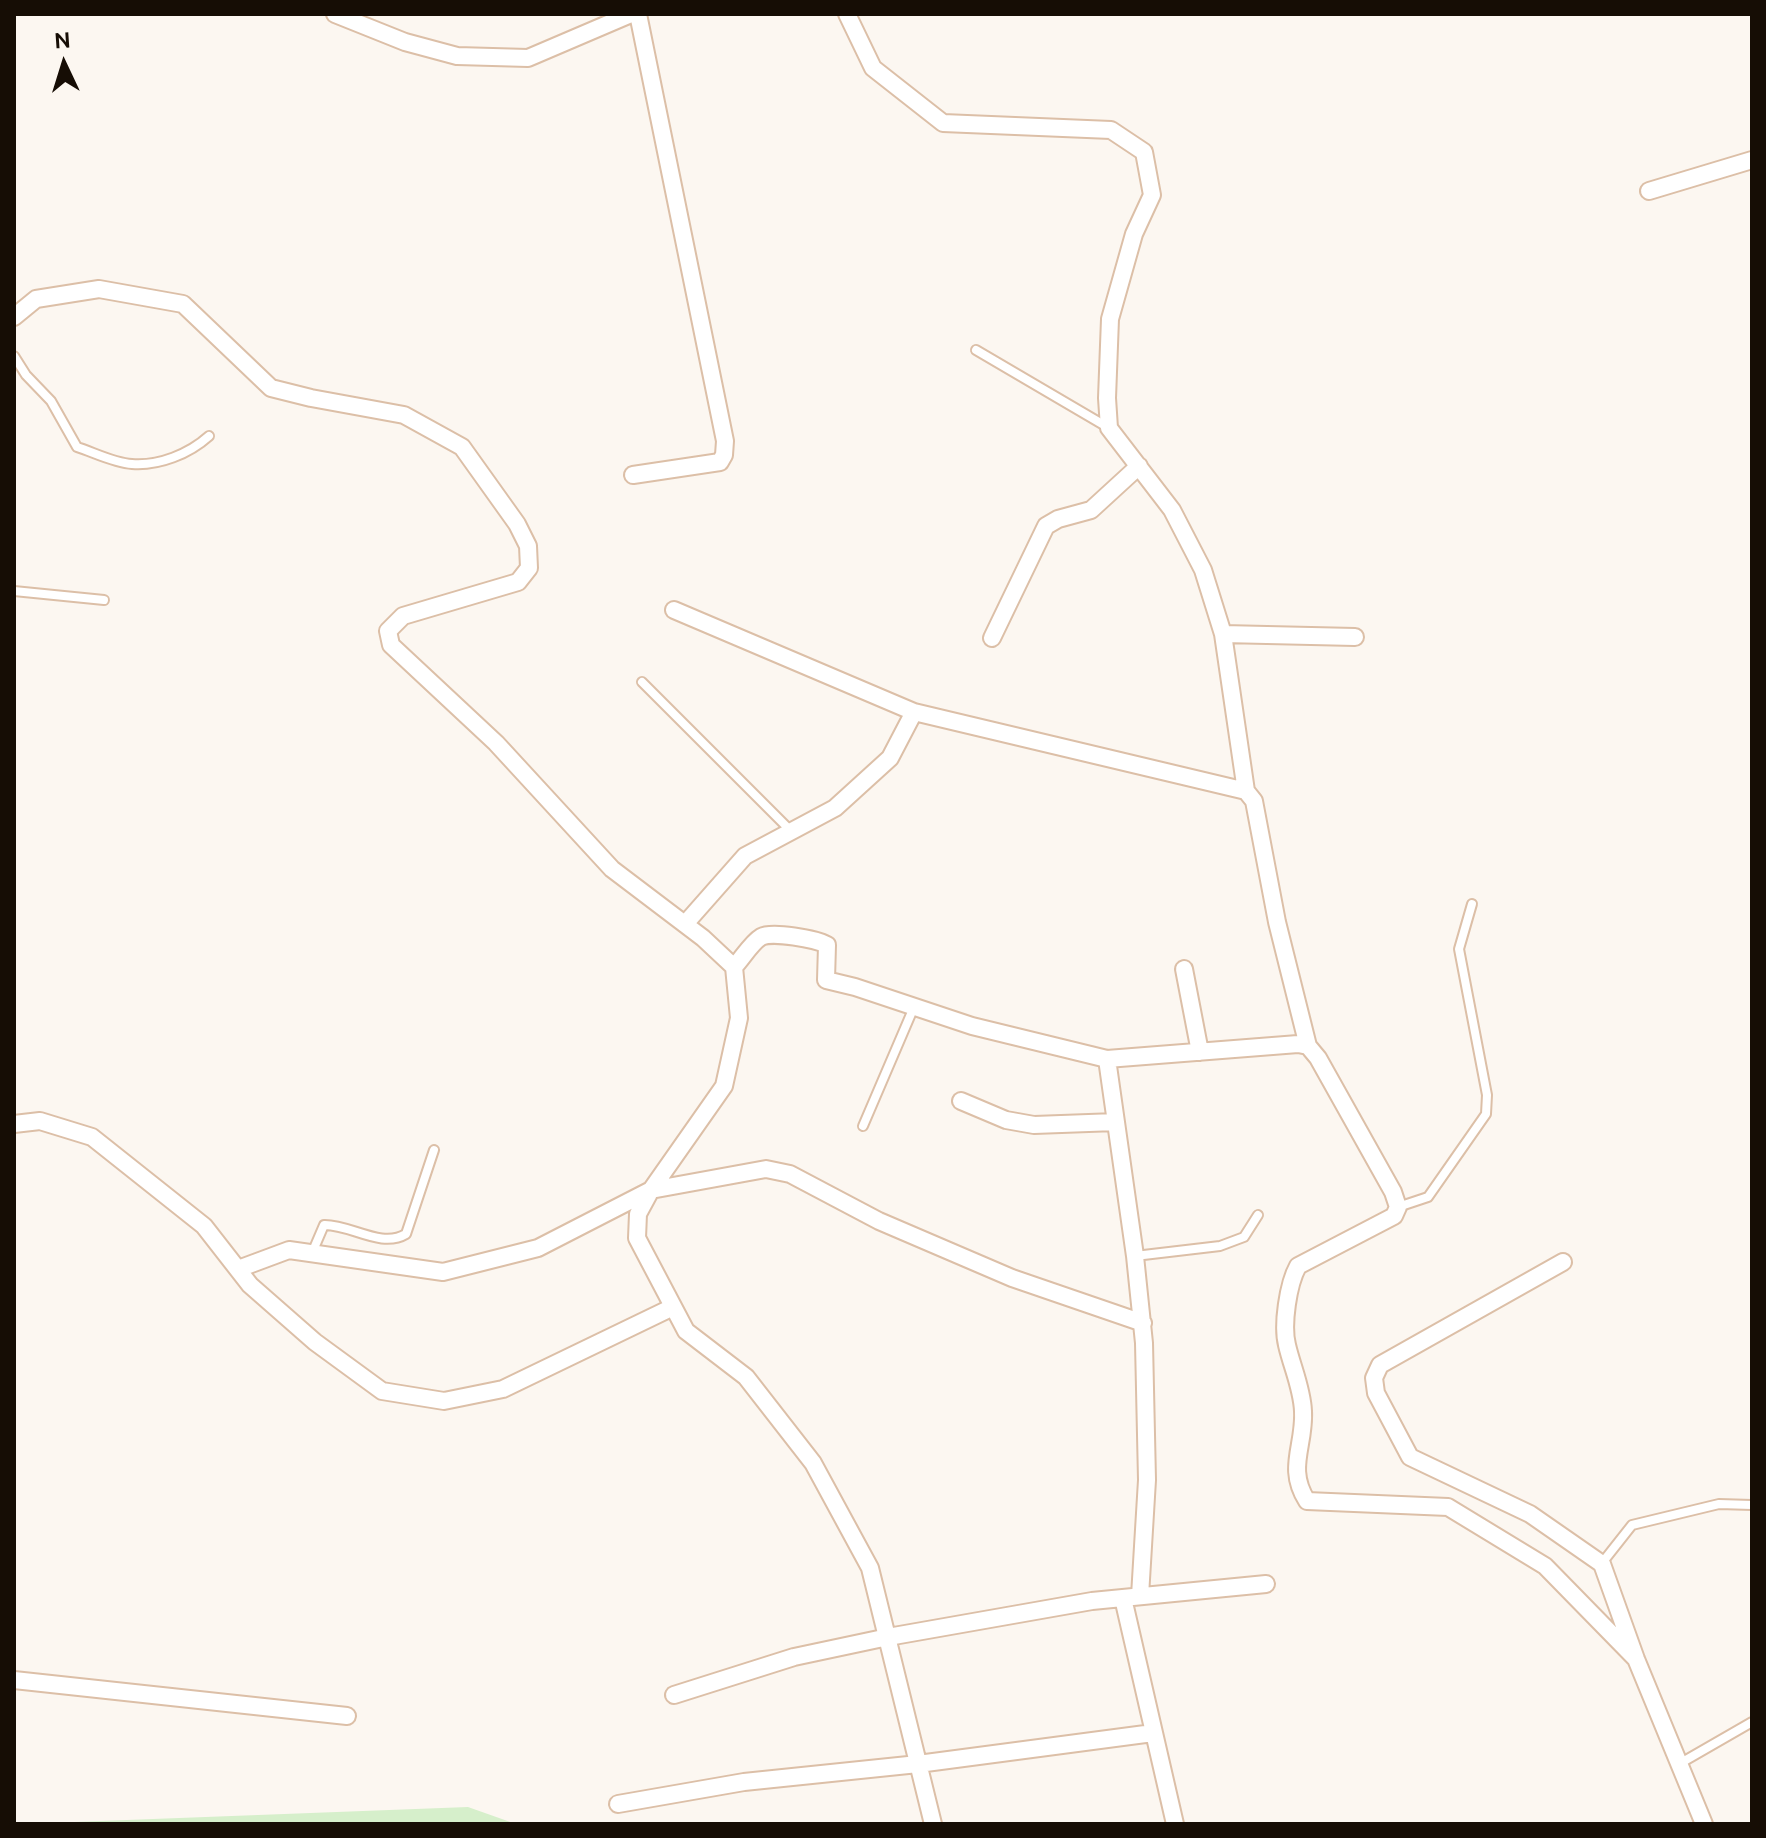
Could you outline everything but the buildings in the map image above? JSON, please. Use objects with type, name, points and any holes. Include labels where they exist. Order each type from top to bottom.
[{"type":"street","points":[[335,14],[405,42],[457,56],[528,58],[631,14]]},
{"type":"street","points":[[633,475],[720,462],[725,441],[638,14]]},
{"type":"street","points":[[847,14],[873,68],[943,123],[1111,130],[1144,152],[1152,195],[1134,234],[1110,319],[1109,428],[1172,510],[1203,570],[1223,634],[1246,791],[1254,801],[1277,922],[1308,1046],[1318,1058],[1393,1192],[1398,1207],[1394,1216],[1298,1266],[1291,1280],[1286,1342],[1297,1375],[1303,1412],[1296,1468],[1298,1487],[1307,1501],[1448,1507],[1545,1566],[1636,1659]]},
{"type":"street","points":[[1649,191],[1752,160]]},
{"type":"street","points":[[14,317],[36,299],[99,289],[183,304],[271,388],[404,415],[462,447],[517,524],[528,546],[529,568],[518,582],[403,616],[388,631],[391,645],[496,743],[612,869],[685,924],[734,967],[739,1018],[724,1086],[651,1190],[638,1214],[637,1238],[686,1331],[746,1377],[813,1463],[870,1568],[933,1824]]},
{"type":"street","points":[[992,638],[1046,526],[1058,519],[1091,510],[1139,466]]},
{"type":"street","points":[[674,610],[914,712],[1246,791]]},
{"type":"street","points":[[1223,634],[1355,637]]},
{"type":"street","points":[[685,924],[745,856],[835,808],[890,758],[914,712]]},
{"type":"street","points":[[734,967],[761,938],[771,935],[818,940],[827,945],[826,980],[972,1026],[1107,1059],[1298,1044],[1308,1046]]},
{"type":"street","points":[[1184,969],[1200,1052]]},
{"type":"street","points":[[1107,1059],[1143,1323],[1147,1480],[1131,1597],[1153,1733],[1175,1824]]},
{"type":"street","points":[[961,1101],[1006,1120],[1034,1125],[1116,1122]]},
{"type":"street","points":[[14,1124],[40,1121],[92,1137],[204,1226],[250,1285],[315,1342],[382,1391],[444,1401],[503,1389],[673,1307]]},
{"type":"street","points":[[238,1269],[289,1250],[443,1272],[538,1248],[651,1190],[766,1169],[790,1174],[879,1221],[1012,1278],[1143,1323]]},
{"type":"street","points":[[1563,1262],[1380,1365],[1374,1378],[1376,1393],[1410,1457],[1530,1514],[1602,1564],[1636,1659],[1704,1824]]},
{"type":"street","points":[[674,1695],[794,1657],[888,1637],[1131,1597],[1266,1584]]},
{"type":"street","points":[[14,1680],[347,1716]]},
{"type":"street","points":[[618,1804],[744,1782],[918,1764],[1153,1733]]},
{"type":"lane","points":[[976,350],[1109,428]]},
{"type":"lane","points":[[14,356],[26,375],[51,401],[77,447],[131,464],[168,459],[194,449],[209,436]]},
{"type":"lane","points":[[14,591],[104,600]]},
{"type":"lane","points":[[642,682],[790,830]]},
{"type":"lane","points":[[1398,1207],[1428,1197],[1486,1114],[1487,1095],[1459,949],[1472,904]]},
{"type":"lane","points":[[863,1126],[914,1007]]},
{"type":"lane","points":[[312,1253],[324,1225],[335,1224],[386,1239],[406,1234],[434,1150]]},
{"type":"lane","points":[[1135,1256],[1220,1246],[1244,1237],[1258,1215]]},
{"type":"lane","points":[[1602,1564],[1632,1525],[1719,1504],[1752,1505]]},
{"type":"lane","points":[[1678,1764],[1752,1722]]},
{"type":"green space","points":[[468,1807],[516,1824],[14,1824],[14,1822]]}]
